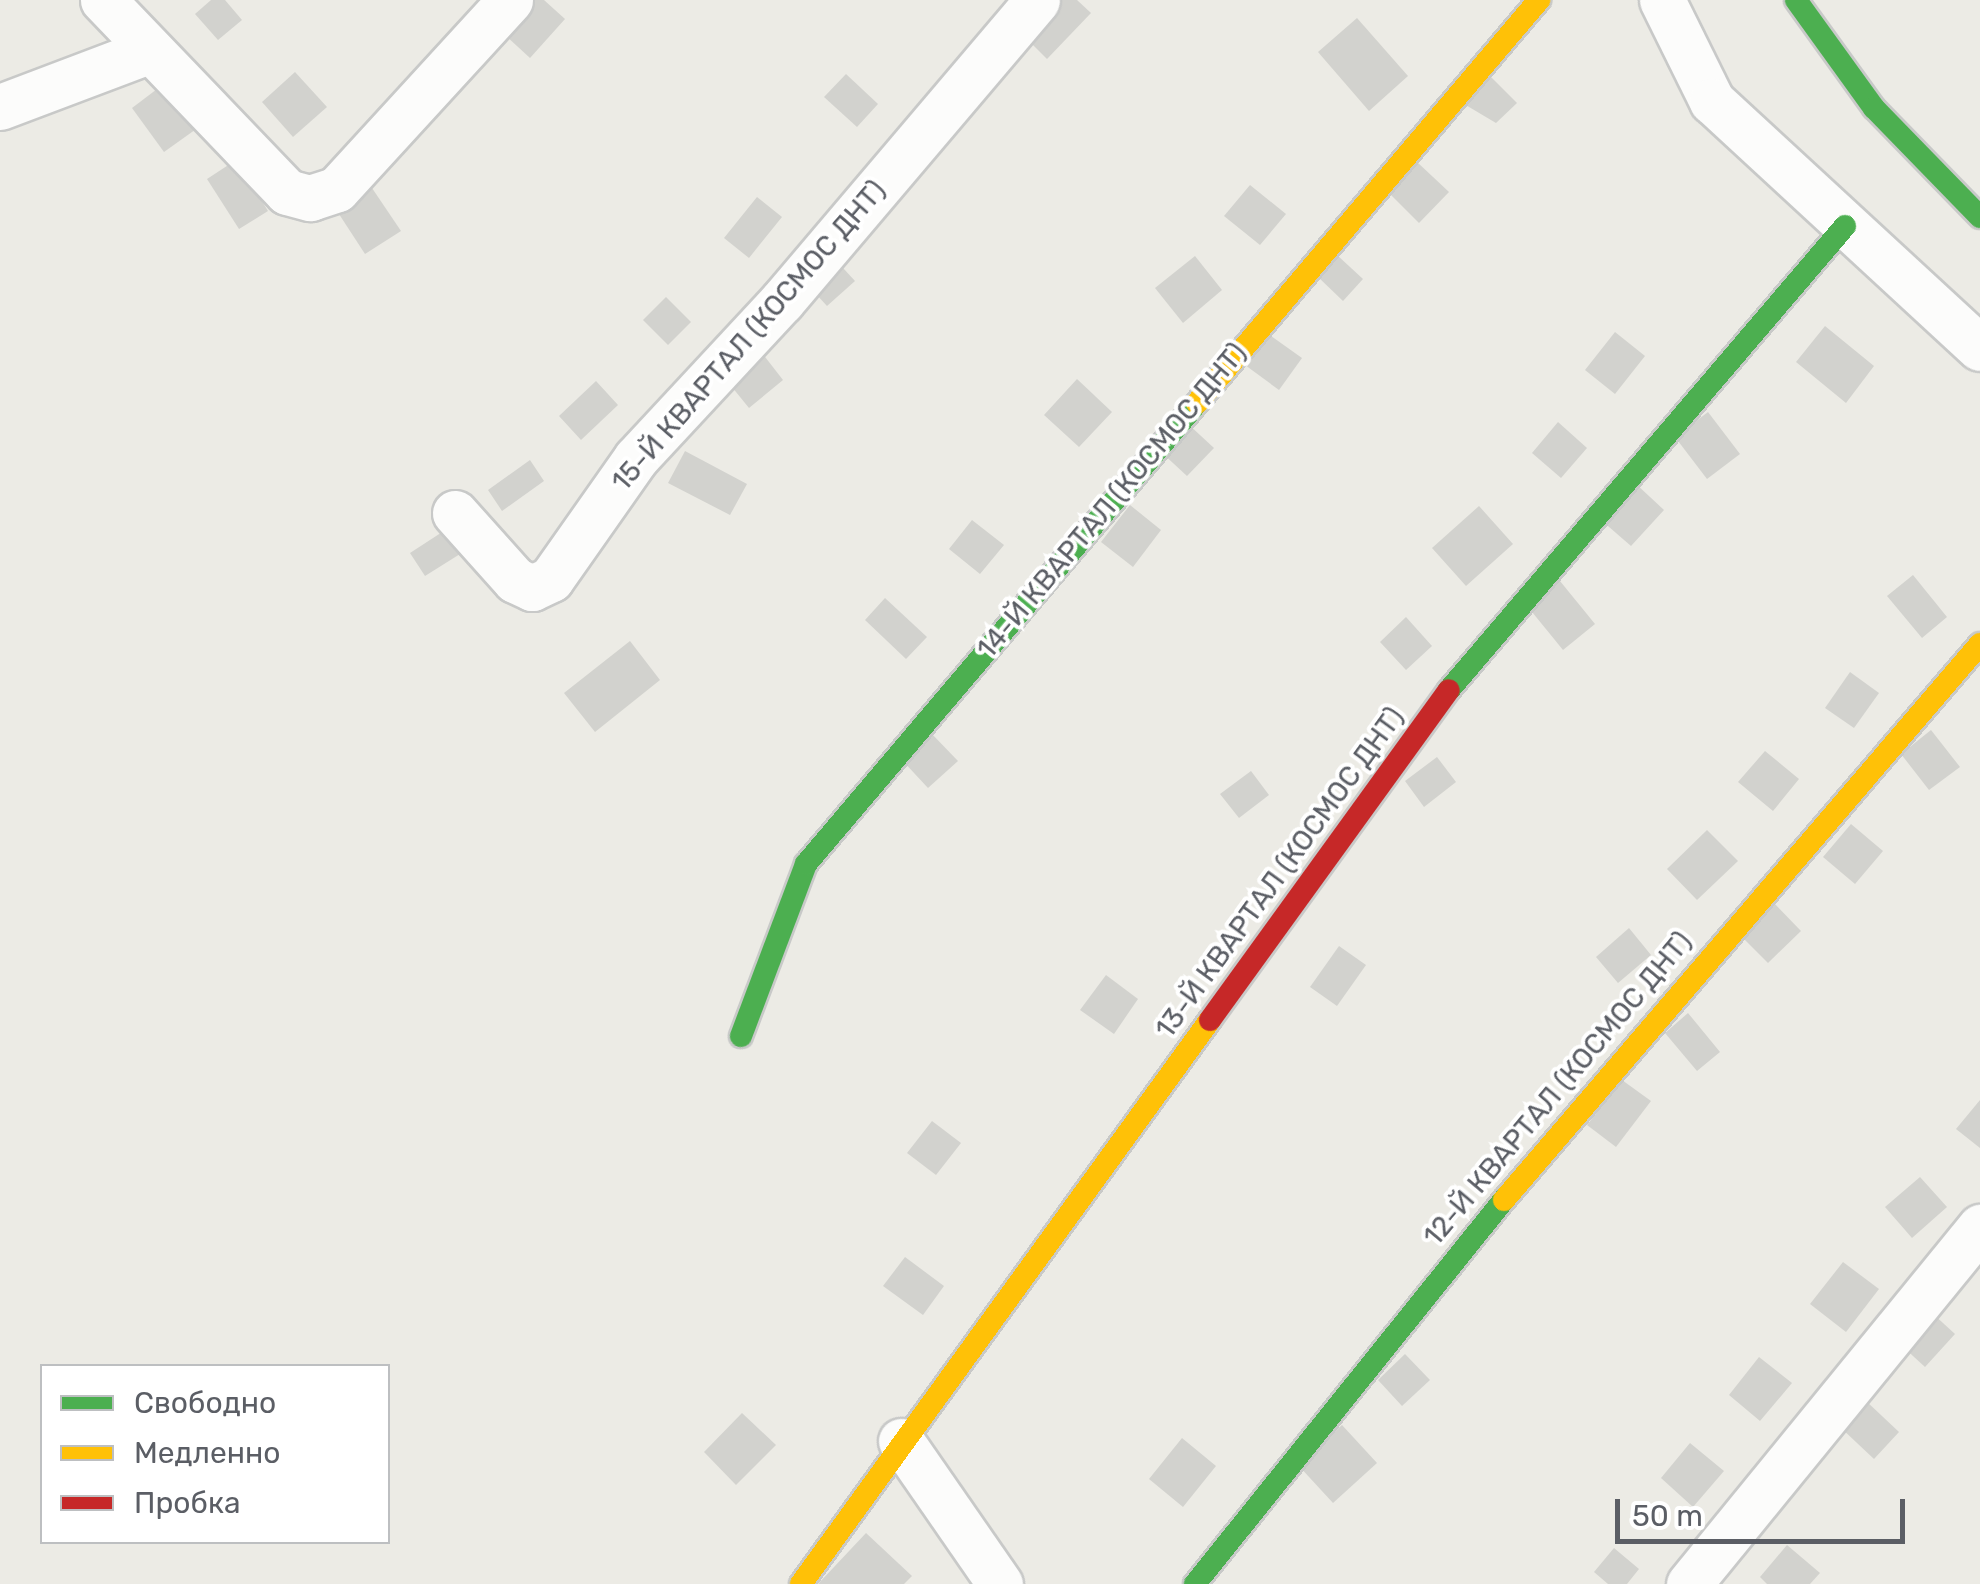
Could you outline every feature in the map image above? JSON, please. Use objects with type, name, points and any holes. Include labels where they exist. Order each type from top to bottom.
[{"type":"street","points":[[103,0],[286,192],[310,198],[337,189],[510,0]]},
{"type":"street","name":"15-Й КВАРТАЛ (КОСМОС ДНТ)","points":[[455,513],[515,580],[532,588],[551,579],[636,458],[782,302],[1038,0]]},
{"type":"street","name":"14-Й КВАРТАЛ (КОСМОС ДНТ)","points":[[741,1036],[806,864],[1538,0]]},
{"type":"street","points":[[1662,0],[1712,101],[1980,348]]},
{"type":"street","points":[[1796,0],[1874,108],[1980,217]]},
{"type":"street","points":[[0,107],[148,51]]},
{"type":"street","name":"13-Й КВАРТАЛ (КОСМОС ДНТ)","points":[[801,1584],[1449,690],[1845,226]]},
{"type":"street","name":"12-Й КВАРТАЛ (КОСМОС ДНТ)","points":[[1194,1584],[1472,1236],[1980,644]]},
{"type":"street","points":[[1689,1584],[1980,1228]]},
{"type":"street","points":[[901,1441],[1000,1584]]},
{"type":"building","points":[[211,0],[225,0],[242,20],[218,40],[195,14]]},
{"type":"building","points":[[532,0],[544,0],[565,19],[530,58],[503,33]]},
{"type":"building","points":[[1056,0],[1077,0],[1091,13],[1047,59],[1022,34]]},
{"type":"building","points":[[1357,18],[1408,76],[1369,111],[1318,52]]},
{"type":"building","points":[[295,72],[327,107],[293,137],[262,102]]},
{"type":"building","points":[[846,74],[878,104],[857,127],[824,97]]},
{"type":"building","points":[[1491,77],[1517,103],[1496,123],[1464,104]]},
{"type":"building","points":[[165,83],[199,127],[164,152],[132,108]]},
{"type":"building","points":[[236,160],[268,211],[239,229],[207,179]]},
{"type":"building","points":[[1416,161],[1449,192],[1419,223],[1387,191]]},
{"type":"building","points":[[1250,185],[1286,214],[1260,245],[1224,216]]},
{"type":"building","points":[[372,188],[401,231],[365,254],[337,211]]},
{"type":"building","points":[[757,197],[782,217],[749,258],[724,238]]},
{"type":"building","points":[[1337,255],[1363,279],[1343,301],[1317,276]]},
{"type":"building","points":[[832,256],[855,281],[827,306],[805,282]]},
{"type":"building","points":[[1195,256],[1222,290],[1183,323],[1155,288]]},
{"type":"building","points":[[666,297],[691,322],[668,345],[643,320]]},
{"type":"building","points":[[1825,326],[1874,366],[1846,403],[1796,362]]},
{"type":"building","points":[[1615,332],[1645,356],[1615,394],[1585,370]]},
{"type":"building","points":[[1267,333],[1302,358],[1279,390],[1245,365]]},
{"type":"building","points":[[758,348],[783,380],[749,408],[723,376]]},
{"type":"building","points":[[1077,379],[1112,412],[1079,447],[1044,415]]},
{"type":"building","points":[[596,381],[618,405],[581,440],[559,416]]},
{"type":"building","points":[[1708,412],[1740,454],[1707,479],[1675,437]]},
{"type":"building","points":[[1558,422],[1587,448],[1561,478],[1532,453]]},
{"type":"building","points":[[1187,423],[1214,448],[1187,476],[1160,451]]},
{"type":"building","points":[[685,451],[747,484],[730,515],[668,483]]},
{"type":"building","points":[[530,460],[544,481],[502,511],[488,490]]},
{"type":"building","points":[[1635,483],[1664,510],[1631,546],[1601,520]]},
{"type":"building","points":[[1130,505],[1161,530],[1133,567],[1101,542]]},
{"type":"building","points":[[1479,506],[1513,544],[1466,586],[1432,548]]},
{"type":"building","points":[[972,520],[1004,545],[980,574],[949,549]]},
{"type":"building","points":[[453,525],[468,549],[425,576],[410,553]]},
{"type":"building","points":[[1913,575],[1947,617],[1922,638],[1887,596]]},
{"type":"building","points":[[1560,581],[1595,624],[1563,650],[1528,607]]},
{"type":"building","points":[[885,598],[927,637],[906,659],[865,620]]},
{"type":"building","points":[[1406,617],[1432,646],[1406,670],[1380,642]]},
{"type":"building","points":[[630,641],[660,680],[595,732],[564,693]]},
{"type":"building","points":[[1850,672],[1879,693],[1854,728],[1825,708]]},
{"type":"building","points":[[1931,730],[1960,767],[1929,790],[1901,754]]},
{"type":"building","points":[[930,732],[958,761],[928,788],[901,759]]},
{"type":"building","points":[[1765,751],[1799,779],[1773,811],[1738,782]]},
{"type":"building","points":[[1437,757],[1456,782],[1424,807],[1405,781]]},
{"type":"building","points":[[1251,771],[1269,795],[1239,818],[1220,794]]},
{"type":"building","points":[[1851,824],[1883,851],[1855,884],[1823,857]]},
{"type":"building","points":[[1707,830],[1738,861],[1697,900],[1667,869]]},
{"type":"building","points":[[1772,901],[1801,931],[1768,963],[1739,934]]},
{"type":"building","points":[[1629,928],[1651,955],[1618,983],[1596,957]]},
{"type":"building","points":[[1339,946],[1366,965],[1337,1006],[1310,987]]},
{"type":"building","points":[[1106,975],[1138,999],[1114,1034],[1080,1010]]},
{"type":"building","points":[[1688,1013],[1720,1052],[1697,1071],[1665,1033]]},
{"type":"building","points":[[1622,1080],[1651,1101],[1616,1147],[1587,1125]]},
{"type":"building","points":[[1980,1100],[1980,1148],[1956,1129]]},
{"type":"building","points":[[932,1121],[961,1143],[936,1175],[907,1153]]},
{"type":"building","points":[[1920,1177],[1947,1207],[1912,1238],[1885,1207]]},
{"type":"building","points":[[905,1257],[944,1286],[923,1315],[883,1286]]},
{"type":"building","points":[[1843,1262],[1879,1289],[1846,1332],[1810,1304]]},
{"type":"building","points":[[1931,1312],[1955,1334],[1925,1367],[1901,1345]]},
{"type":"building","points":[[1405,1354],[1430,1380],[1402,1406],[1378,1380]]},
{"type":"building","points":[[1759,1357],[1792,1383],[1760,1421],[1729,1395]]},
{"type":"building","points":[[1865,1400],[1899,1432],[1874,1459],[1840,1427]]},
{"type":"building","points":[[742,1413],[776,1445],[736,1485],[704,1452]]},
{"type":"building","points":[[1342,1425],[1377,1463],[1333,1503],[1298,1465]]},
{"type":"building","points":[[1182,1438],[1216,1466],[1183,1507],[1149,1479]]},
{"type":"building","points":[[1690,1443],[1724,1471],[1693,1507],[1661,1478]]},
{"type":"building","points":[[866,1533],[912,1576],[904,1584],[818,1584]]},
{"type":"building","points":[[1787,1545],[1820,1573],[1810,1584],[1767,1584],[1760,1577]]},
{"type":"building","points":[[1614,1548],[1639,1569],[1627,1584],[1608,1584],[1594,1572]]},
{"type":"traffic: fast","points":[[1796,0],[1874,108],[1980,217]]},
{"type":"traffic: fast","points":[[1449,690],[1845,226]]},
{"type":"traffic: fast","points":[[741,1036],[806,864],[1197,403]]},
{"type":"traffic: fast","points":[[1195,1584],[1504,1200]]},
{"type":"traffic: slow","points":[[1197,403],[1539,0]]},
{"type":"traffic: slow","points":[[1504,1200],[1980,644]]},
{"type":"traffic: slow","points":[[801,1584],[1210,1020]]},
{"type":"traffic: jam","points":[[1210,1020],[1449,690]]}]
